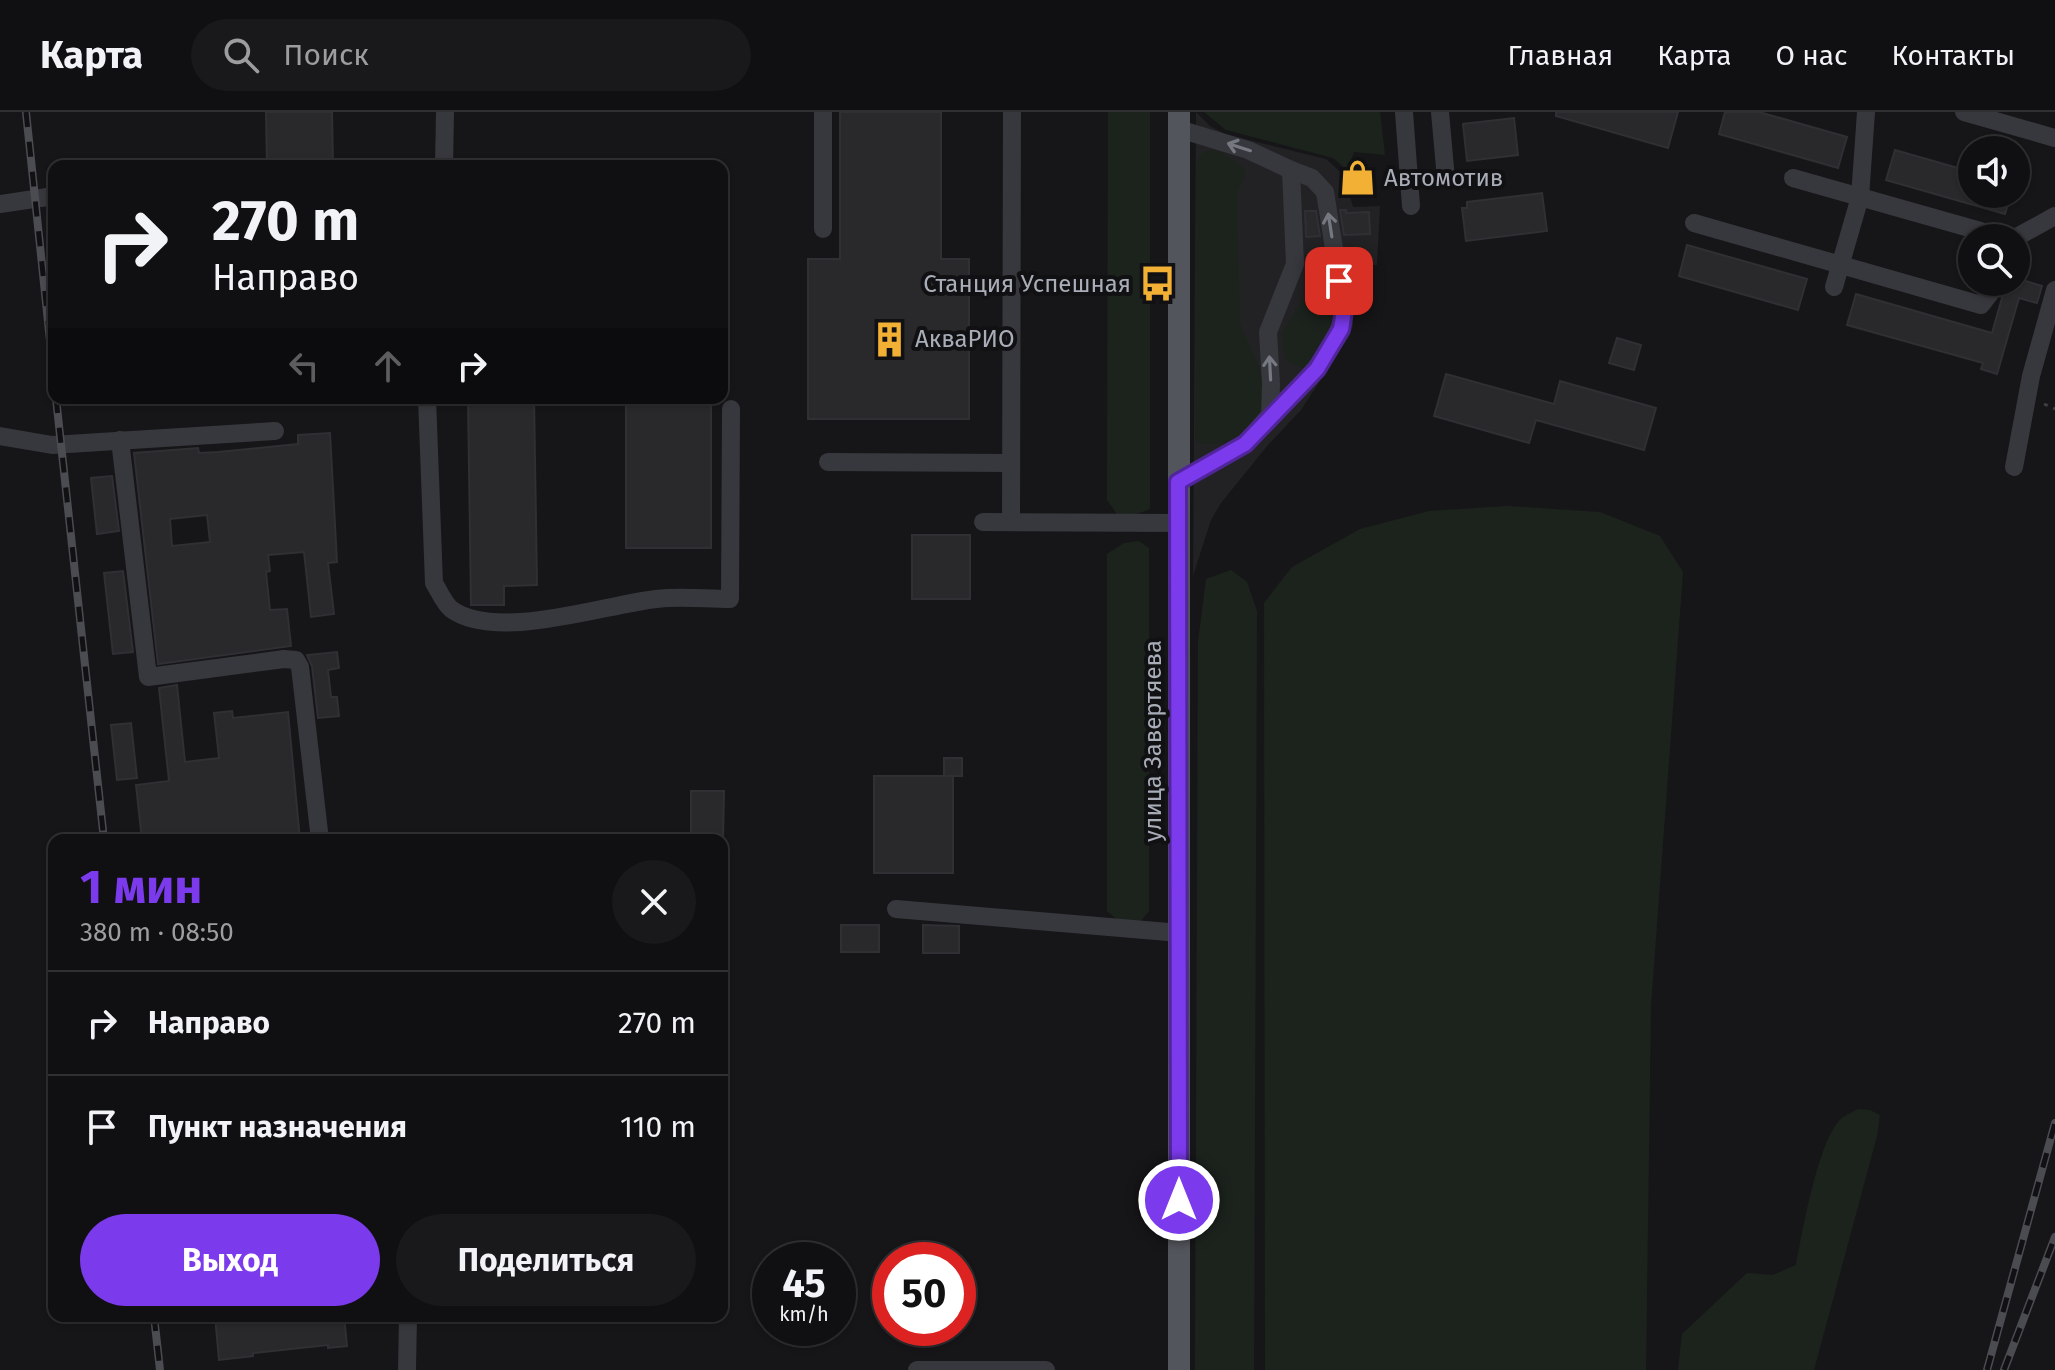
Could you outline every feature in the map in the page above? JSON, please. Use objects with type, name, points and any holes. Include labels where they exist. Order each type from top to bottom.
[{"type":"main road","name":"улица Завертяева","points":[[1179,120],[1179,1370]]},
{"type":"street","points":[[444,160],[445,112]]},
{"type":"street","points":[[823,112],[823,229]]},
{"type":"street","points":[[1011,522],[1012,112]]},
{"type":"street","points":[[1404,112],[1411,206]]},
{"type":"street","points":[[1440,112],[1446,179]]},
{"type":"street","points":[[1834,287],[1860,197],[1866,112]]},
{"type":"street","points":[[1964,112],[2055,138]]},
{"type":"street","points":[[1178,482],[1245,444],[1317,369],[1341,329],[1344,311],[1325,192],[1312,178],[1179,120]]},
{"type":"street","points":[[1270,415],[1268,332],[1295,264],[1291,170]]},
{"type":"street","points":[[1793,178],[1958,225]]},
{"type":"street","points":[[0,204],[48,197]]},
{"type":"street","points":[[2030,230],[2055,216]]},
{"type":"street","points":[[1694,223],[1981,305],[1988,296]]},
{"type":"street","points":[[2014,467],[2031,376],[2055,290]]},
{"type":"street","points":[[427,404],[434,583],[449,608],[469,617],[496,623],[559,617],[658,599],[730,599],[731,409]]},
{"type":"street","points":[[0,436],[52,445],[275,431]]},
{"type":"street","points":[[120,440],[148,677],[296,660],[300,667],[308,726],[319,834]]},
{"type":"street","points":[[828,462],[1011,463]]},
{"type":"street","points":[[983,522],[1178,523]]},
{"type":"street","points":[[896,909],[1180,933]]},
{"type":"street","points":[[407,1370],[408,1322]]},
{"type":"street","points":[[917,1370],[1046,1370]]},
{"type":"shaded area","points":[[1108,112],[1150,112],[1150,509],[1134,515],[1117,514],[1107,500]]},
{"type":"shaded area","points":[[1196,112],[1210,126],[1225,134],[1326,159],[1344,175],[1353,207],[1380,206],[1377,265],[1364,265],[1353,274],[1353,325],[1350,335],[1301,410],[1221,503],[1211,520],[1193,576]]},
{"type":"shaded area","points":[[1204,112],[1380,112],[1385,155],[1354,152],[1347,170],[1333,158],[1226,130]]},
{"type":"shaded area","points":[[1210,150],[1221,152],[1244,168],[1245,178],[1237,192],[1240,323],[1264,379],[1262,410],[1242,433],[1226,444],[1201,444],[1195,440],[1196,164],[1201,154]]},
{"type":"shaded area","points":[[1321,278],[1333,283],[1336,324],[1310,366],[1303,369],[1285,359],[1281,334],[1315,280]]},
{"type":"shaded area","points":[[1507,506],[1600,512],[1660,536],[1683,572],[1651,1006],[1646,1370],[1265,1370],[1264,603],[1292,567],[1360,529],[1429,511]]},
{"type":"shaded area","points":[[1139,541],[1149,548],[1149,911],[1140,922],[1120,922],[1107,911],[1107,554],[1124,543]]},
{"type":"shaded area","points":[[1231,570],[1247,582],[1257,611],[1254,1370],[1195,1370],[1198,642],[1206,579]]},
{"type":"shaded area","points":[[1858,1109],[1880,1115],[1877,1136],[1814,1370],[1678,1370],[1682,1334],[1747,1273],[1773,1275],[1796,1265],[1812,1188],[1825,1146],[1841,1119]]},
{"type":"building","points":[[266,112],[332,112],[333,160],[267,160]]},
{"type":"building","name":"АкваРИО","points":[[840,112],[941,112],[941,259],[969,259],[969,419],[808,419],[808,259],[840,259]]},
{"type":"building","points":[[1556,112],[1678,112],[1668,148],[1556,116]]},
{"type":"building","points":[[1725,112],[1759,112],[1847,137],[1838,168],[1719,134]]},
{"type":"building","points":[[1514,118],[1518,155],[1467,161],[1463,124]]},
{"type":"building","points":[[1895,150],[1958,168],[1958,201],[1886,180]]},
{"type":"building","points":[[1542,193],[1547,231],[1466,241],[1462,208],[1467,208],[1467,202]]},
{"type":"building","points":[[1984,208],[2007,208],[2005,214]]},
{"type":"building","points":[[1340,210],[1346,210],[1346,213],[1369,212],[1370,234],[1344,235]]},
{"type":"building","points":[[1305,211],[1316,211],[1320,236],[1306,237]]},
{"type":"building","points":[[1687,245],[1807,279],[1798,310],[1679,276]]},
{"type":"building","points":[[2030,282],[2042,286],[2037,303],[2019,298],[1997,374],[1981,369],[1983,363],[1847,325],[1856,294],[1992,333],[2002,298],[2030,296]]},
{"type":"building","points":[[1617,338],[1641,345],[1634,370],[1609,363]]},
{"type":"building","points":[[1446,374],[1554,404],[1560,381],[1656,408],[1644,450],[1536,420],[1529,443],[1434,416]]},
{"type":"building","points":[[468,404],[534,404],[537,585],[504,586],[504,605],[471,605]]},
{"type":"building","points":[[626,404],[711,404],[711,548],[626,548]]},
{"type":"building","points":[[330,433],[337,562],[328,563],[334,614],[311,617],[304,552],[268,555],[270,571],[266,572],[270,610],[287,609],[291,646],[158,664],[134,453],[198,448],[199,453],[218,452],[298,444],[298,435]],"holes":[[[207,515],[210,542],[172,546],[170,519]]]},
{"type":"building","points":[[112,476],[119,531],[97,534],[91,478]]},
{"type":"building","points":[[912,535],[970,535],[970,599],[912,599]]},
{"type":"building","points":[[123,571],[133,652],[113,654],[104,573]]},
{"type":"building","points":[[337,652],[339,668],[328,670],[331,697],[337,697],[339,716],[318,718],[312,666],[307,655]]},
{"type":"building","points":[[177,685],[185,762],[219,758],[214,713],[232,711],[233,718],[288,712],[299,834],[141,834],[136,785],[169,781],[159,688]]},
{"type":"building","points":[[131,723],[137,778],[117,780],[111,725]]},
{"type":"building","points":[[944,758],[962,758],[962,776],[944,776]]},
{"type":"building","points":[[874,776],[953,776],[953,873],[874,873]]},
{"type":"building","points":[[691,791],[724,791],[723,834],[691,834]]},
{"type":"building","points":[[841,925],[879,925],[879,952],[841,952]]},
{"type":"building","points":[[923,925],[959,926],[959,953],[923,953]]},
{"type":"building","points":[[216,1322],[345,1322],[347,1346],[328,1348],[328,1345],[253,1353],[253,1356],[219,1360]]},
{"type":"railway","points":[[26,112],[48,322]]},
{"type":"railway","points":[[57,404],[103,834]]},
{"type":"railway","points":[[1987,1370],[2055,1123]]},
{"type":"railway","points":[[2004,1370],[2055,1237]]},
{"type":"railway","points":[[155,1322],[160,1370]]},
{"type":"place","name":"Автомотив","points":[[1358,178]]},
{"type":"place","name":"Станция Успешная","points":[[1157,284]]},
{"type":"place","name":"АкваРИО","points":[[889,339]]},
{"type":"route","points":[[1179,1200],[1178,482],[1245,444],[1317,369],[1341,329],[1344,311],[1339,281]]}]
